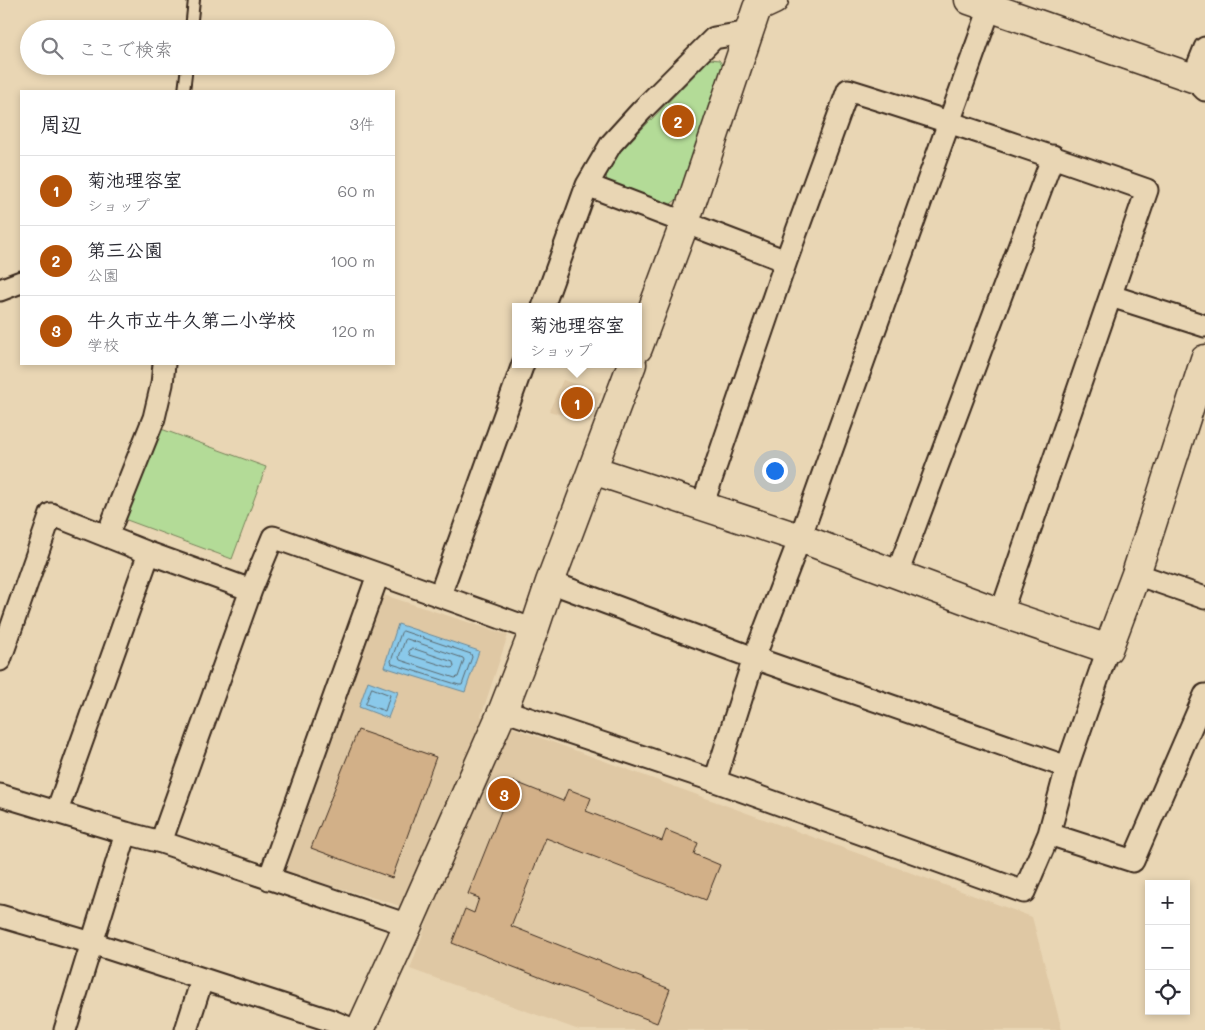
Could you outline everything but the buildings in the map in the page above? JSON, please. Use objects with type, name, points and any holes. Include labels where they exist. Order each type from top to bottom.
[{"type":"street","points":[[642,337],[685,222],[757,8],[774,0]]},
{"type":"street","points":[[715,780],[754,658],[800,538],[949,121],[979,4],[1199,84],[1205,48]]},
{"type":"street","points":[[545,303],[587,185],[611,144],[714,38],[749,32]]},
{"type":"street","points":[[702,506],[786,261],[848,90],[1053,156],[1147,190],[1001,613]]},
{"type":"street","points":[[897,574],[1053,156]]},
{"type":"street","points":[[587,185],[786,261]]},
{"type":"street","points":[[0,290],[20,282]]},
{"type":"street","points":[[1111,296],[1205,326]]},
{"type":"street","points":[[503,710],[715,780],[1024,892],[1049,834],[1067,768],[1136,574],[1205,359]]},
{"type":"street","points":[[107,536],[154,418],[162,384],[164,365]]},
{"type":"street","points":[[440,594],[522,368]]},
{"type":"street","points":[[360,1030],[503,710],[631,368]]},
{"type":"street","points":[[593,470],[800,538],[1001,613],[1108,649]]},
{"type":"street","points":[[0,660],[51,514],[149,553],[251,590]]},
{"type":"street","points":[[161,842],[251,590],[273,537],[378,575],[440,594],[534,630]]},
{"type":"street","points":[[57,811],[149,553]]},
{"type":"street","points":[[1136,574],[1205,598]]},
{"type":"street","points":[[269,879],[378,575]]},
{"type":"street","points":[[550,582],[754,658],[1067,768]]},
{"type":"street","points":[[1049,834],[1133,861],[1205,695]]},
{"type":"street","points":[[0,795],[161,842],[408,925]]},
{"type":"street","points":[[64,1030],[126,833]]},
{"type":"street","points":[[0,916],[92,943],[332,1021],[354,1030]]},
{"type":"street","points":[[186,1030],[202,980]]},
{"type":"lane","points":[[192,20],[194,0]]},
{"type":"lane","points":[[184,90],[186,75]]},
{"type":"shaded area","points":[[563,380],[602,393],[590,423],[549,411]]},
{"type":"shaded area","points":[[384,595],[508,635],[481,716],[1032,917],[1062,1030],[579,1030],[410,969],[429,917],[391,903],[285,872]]},
{"type":"green space","points":[[710,59],[719,60],[724,67],[723,80],[677,199],[665,209],[607,187],[606,171],[610,162]]},
{"type":"green space","points":[[153,426],[266,467],[232,559],[116,516]]},
{"type":"water","points":[[398,624],[479,651],[465,692],[384,667]]},
{"type":"water","points":[[368,681],[398,692],[388,718],[359,707]]},
{"type":"place","name":"第三公園","points":[[678,121]]},
{"type":"place","name":"菊池理容室","points":[[577,403]]},
{"type":"place","name":"牛久市立牛久第二小学校","points":[[504,794]]}]
